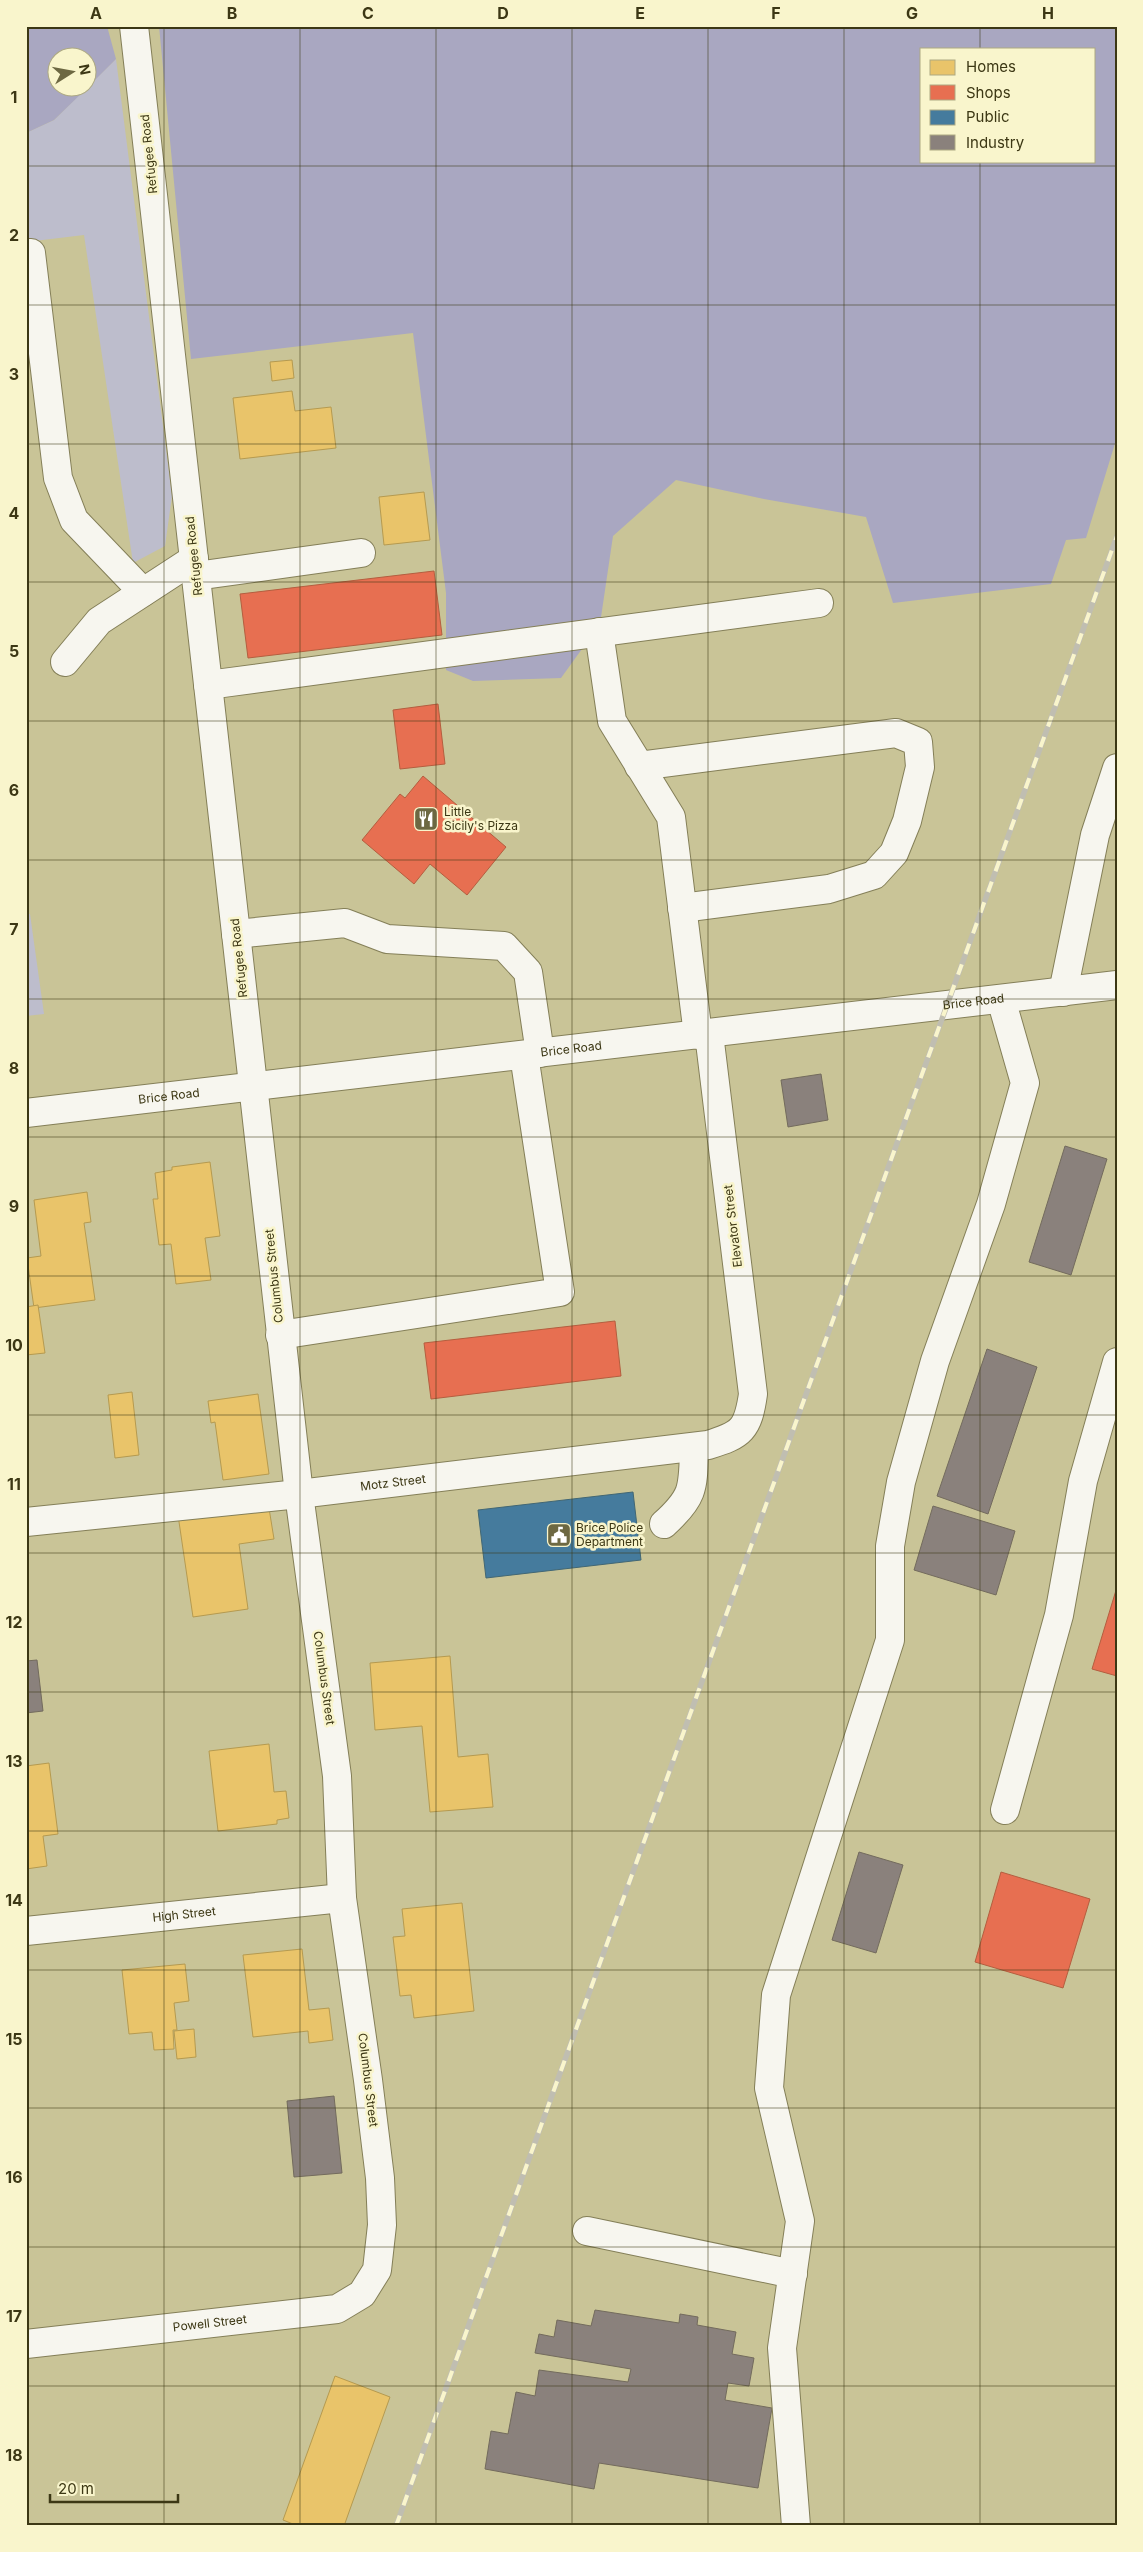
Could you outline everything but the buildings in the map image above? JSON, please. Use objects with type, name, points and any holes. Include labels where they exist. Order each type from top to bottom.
[{"type":"street","name":"Refugee Road","points":[[134,26],[253,1086]]},
{"type":"street","points":[[31,253],[58,478],[74,520],[143,592]]},
{"type":"street","points":[[65,662],[99,621],[143,592],[195,568],[361,553]]},
{"type":"street","points":[[208,684],[819,604]]},
{"type":"street","name":"Elevator Street","points":[[599,632],[612,721],[671,818],[682,908],[704,1034],[753,1394],[749,1419]]},
{"type":"street","points":[[639,766],[896,733],[918,742],[920,767],[907,821],[894,854],[874,875],[829,889],[682,908]]},
{"type":"street","points":[[1063,992],[1095,834],[1117,768]]},
{"type":"street","points":[[236,934],[345,923],[387,939],[504,946],[528,972],[532,1054],[560,1292],[280,1334]]},
{"type":"street","name":"Brice Road","points":[[26,1112],[1117,985]]},
{"type":"street","points":[[796,2526],[782,2348],[800,2221],[768,2088],[776,1995],[890,1640],[890,1546],[901,1482],[935,1361],[991,1204],[1025,1083],[1001,999]]},
{"type":"street","name":"Columbus Street","points":[[253,1086],[298,1494],[337,1776],[342,1898],[380,2178],[382,2225],[377,2270]]},
{"type":"street","points":[[1005,1810],[1059,1615],[1083,1481],[1117,1362]]},
{"type":"street","name":"Motz Street","points":[[26,1522],[298,1494],[694,1447],[733,1438],[749,1419]]},
{"type":"street","points":[[664,1524],[684,1506],[693,1486],[694,1447]]},
{"type":"street","name":"High Street","points":[[26,1931],[342,1898]]},
{"type":"street","points":[[587,2231],[793,2274]]},
{"type":"street","name":"Powell Street","points":[[26,2344],[337,2309],[362,2294],[377,2270]]},
{"type":"shaded area","points":[[26,26],[107,26],[116,59],[98,77],[98,48],[48,48],[48,98],[77,98],[54,120],[26,133]]},
{"type":"shaded area","points":[[159,26],[1117,26],[1117,437],[1086,538],[1066,540],[1051,584],[893,603],[866,517],[764,499],[676,480],[613,536],[600,624],[561,678],[473,681],[446,670],[446,593],[413,333],[191,359]]},
{"type":"shaded area","points":[[116,59],[172,496],[165,546],[133,563],[84,235],[26,242],[26,133],[54,120],[76,98],[98,98],[98,77]]},
{"type":"shaded area","points":[[26,914],[30,914],[44,1014],[26,1016]]},
{"type":"railway","points":[[396,2526],[1117,536]]},
{"type":"place","name":"Little Sicily's Pizza","points":[[426,819]]},
{"type":"place","name":"Brice Police Department","points":[[559,1535]]}]
